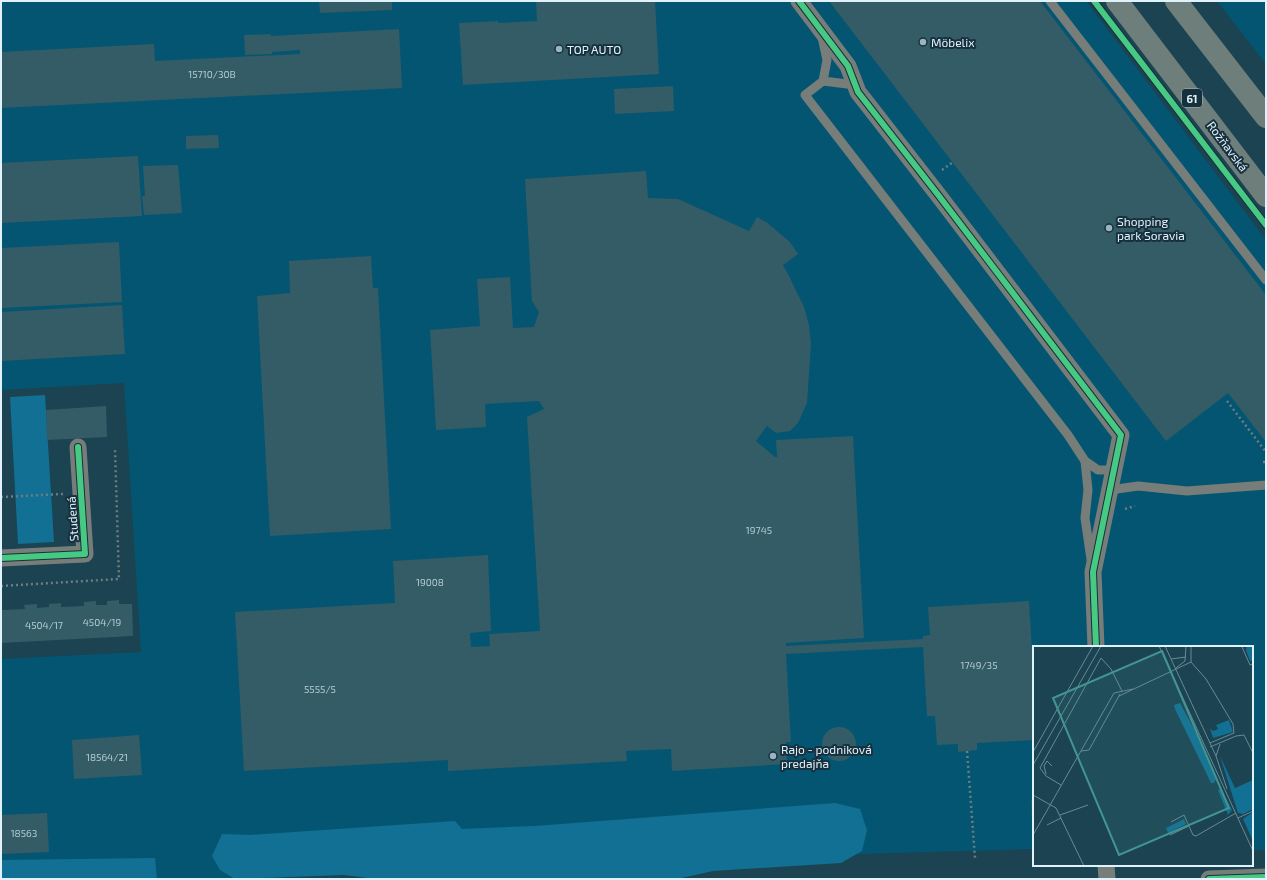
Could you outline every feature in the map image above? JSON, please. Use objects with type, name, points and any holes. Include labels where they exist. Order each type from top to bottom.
[{"type":"main road","name":"Rožňavská","points":[[1117,1],[1266,196]]},
{"type":"main road","points":[[1176,1],[1266,118]]},
{"type":"street","points":[[799,1],[848,66],[858,92],[1121,435],[1093,572],[1096,646]]},
{"type":"street","name":"Studená","points":[[1,558],[85,554],[78,447]]},
{"type":"street","points":[[1106,866],[1107,879]]},
{"type":"street","points":[[1209,879],[1266,877]]},
{"type":"lane","points":[[1050,1],[1266,280]]},
{"type":"lane","points":[[819,26],[827,60],[823,81],[805,95],[1068,435],[1085,461],[1098,470],[1114,470]]},
{"type":"lane","points":[[823,81],[855,85]]},
{"type":"lane","points":[[1085,461],[1088,490],[1085,518],[1093,572]]},
{"type":"lane","points":[[1110,490],[1138,486],[1187,491],[1266,485]]},
{"type":"path","points":[[949,165],[953,162]]},
{"type":"path","points":[[1227,401],[1266,452]]},
{"type":"path","points":[[1,497],[81,493]]},
{"type":"path","points":[[967,751],[975,858]]},
{"type":"shaded area","points":[[1,1],[1086,1],[1266,240],[1266,850],[1253,850],[1253,646],[1033,646],[1033,849],[649,860],[249,879],[63,879],[1,877],[1,659],[141,652],[124,383],[1,390]]},
{"type":"shaded area","points":[[1217,1],[1266,1],[1266,64]]},
{"type":"shaded area","points":[[45,395],[54,542],[18,544],[10,397]]},
{"type":"shaded area","points":[[835,803],[860,809],[867,830],[862,851],[841,863],[713,871],[677,879],[376,879],[344,875],[235,879],[220,870],[212,856],[222,834],[250,835],[455,821],[462,829],[535,826]]},
{"type":"shaded area","points":[[155,858],[157,879],[1,879],[1,860]]},
{"type":"building","points":[[319,1],[392,1],[392,10],[320,13]]},
{"type":"building","name":"TOP AUTO","points":[[536,1],[655,1],[659,74],[463,85],[459,23],[537,21]]},
{"type":"building","name":"Shopping park Soravia","points":[[829,1],[1040,1],[1266,295],[1266,442],[1228,393],[1166,441]]},
{"type":"building","points":[[399,29],[402,88],[1,108],[1,52],[154,44],[155,61],[300,54],[300,50],[272,52],[272,54],[245,55],[244,35],[271,34],[271,36]]},
{"type":"building","points":[[673,86],[674,111],[615,114],[614,89]]},
{"type":"building","points":[[218,135],[219,148],[186,149],[186,136]]},
{"type":"building","points":[[138,156],[142,216],[1,223],[1,163]]},
{"type":"building","points":[[178,165],[182,213],[144,215],[142,196],[145,196],[143,166]]},
{"type":"building","points":[[646,171],[648,198],[678,199],[749,231],[757,217],[766,222],[790,242],[798,254],[783,265],[804,307],[809,325],[811,344],[807,403],[798,423],[790,431],[776,433],[767,426],[756,441],[775,457],[777,457],[776,440],[853,436],[864,638],[786,643],[786,646],[923,639],[923,636],[930,635],[928,607],[1029,601],[1033,667],[1033,740],[977,743],[977,750],[958,752],[958,744],[937,745],[935,716],[927,716],[923,647],[786,654],[791,742],[786,742],[787,764],[672,771],[671,749],[626,751],[627,761],[448,771],[448,760],[244,771],[235,612],[395,603],[393,561],[488,555],[491,631],[470,633],[471,647],[490,646],[489,634],[540,631],[527,417],[544,409],[539,401],[485,404],[486,427],[436,430],[430,330],[480,326],[477,279],[510,277],[513,328],[534,327],[539,312],[532,301],[525,179]]},
{"type":"building","points":[[119,242],[122,302],[1,308],[1,248]]},
{"type":"building","points":[[371,256],[373,288],[378,288],[391,529],[270,536],[257,296],[290,293],[289,261]]},
{"type":"building","points":[[122,305],[125,354],[1,361],[1,312]]},
{"type":"building","points":[[106,406],[107,437],[47,440],[46,410]]},
{"type":"building","points":[[119,600],[119,604],[132,604],[133,636],[1,643],[1,610],[25,609],[24,605],[37,604],[37,608],[49,607],[49,604],[61,603],[61,607],[84,606],[84,602],[96,601],[96,605],[107,605],[107,601]]},
{"type":"building","points":[[839,727],[851,732],[856,744],[851,756],[839,761],[827,756],[822,744],[827,732]]},
{"type":"building","points":[[139,735],[142,775],[74,779],[72,740]]},
{"type":"building","points":[[1031,800],[1033,800],[1033,822]]},
{"type":"building","points":[[47,813],[49,852],[1,854],[1,815]]},
{"type":"cycle path","points":[[799,1],[848,66],[858,92],[1121,435],[1093,572],[1096,646]]},
{"type":"cycle path","points":[[1094,1],[1266,225]]},
{"type":"cycle path","points":[[1,558],[85,554],[78,447]]},
{"type":"cycle path","points":[[1209,879],[1266,877]]},
{"type":"place","name":"Möbelix","points":[[923,42]]},
{"type":"place","name":"TOP AUTO","points":[[559,49]]},
{"type":"place","name":"Shopping park Soravia","points":[[1109,228]]},
{"type":"place","name":"Rajo - podniková predajňa","points":[[773,756]]}]
